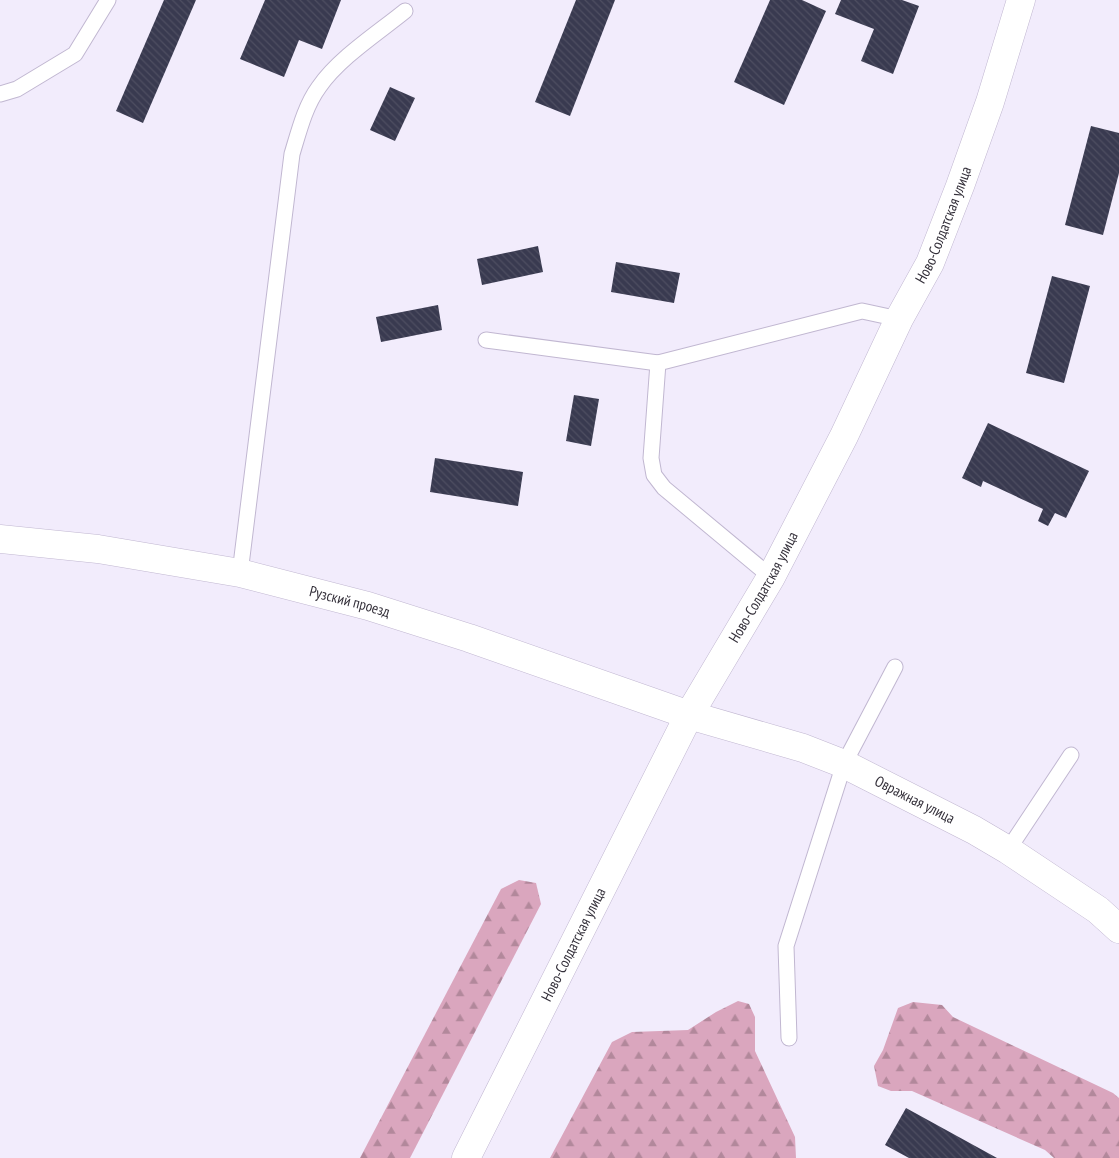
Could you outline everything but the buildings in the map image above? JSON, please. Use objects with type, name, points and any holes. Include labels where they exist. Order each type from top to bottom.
[{"type":"main road","name":"Ново-Солдатская улица","points":[[466,1158],[688,715],[770,577],[844,436],[899,318],[930,263],[990,102],[1021,0]]},
{"type":"main road","name":"Рузский проезд","points":[[0,539],[98,549],[240,573],[368,606],[469,638],[586,681],[688,715]]},
{"type":"main road","name":"Овражная улица","points":[[688,715],[803,748],[844,764],[974,830],[1008,850],[1098,910],[1119,929]]},
{"type":"lane","points":[[0,94],[17,89],[75,54],[108,0]]},
{"type":"lane","points":[[240,573],[292,154],[303,118],[319,87],[338,65],[405,11]]},
{"type":"lane","points":[[486,340],[658,363],[862,311],[899,318]]},
{"type":"lane","points":[[658,363],[651,458],[654,475],[664,488],[770,577]]},
{"type":"lane","points":[[788,1038],[786,946],[844,764],[895,667]]},
{"type":"lane","points":[[1008,850],[1071,755]]},
{"type":"green space","points":[[519,880],[536,883],[541,904],[410,1158],[360,1158],[501,889]]},
{"type":"green space","points":[[738,1001],[749,1004],[755,1017],[755,1051],[795,1137],[796,1158],[550,1158],[612,1042],[632,1032],[688,1030],[716,1012]]},
{"type":"green space","points":[[913,1002],[942,1005],[953,1017],[1113,1093],[1119,1098],[1119,1158],[1054,1158],[1045,1150],[912,1091],[891,1091],[878,1086],[874,1066],[883,1050],[898,1008]]}]
